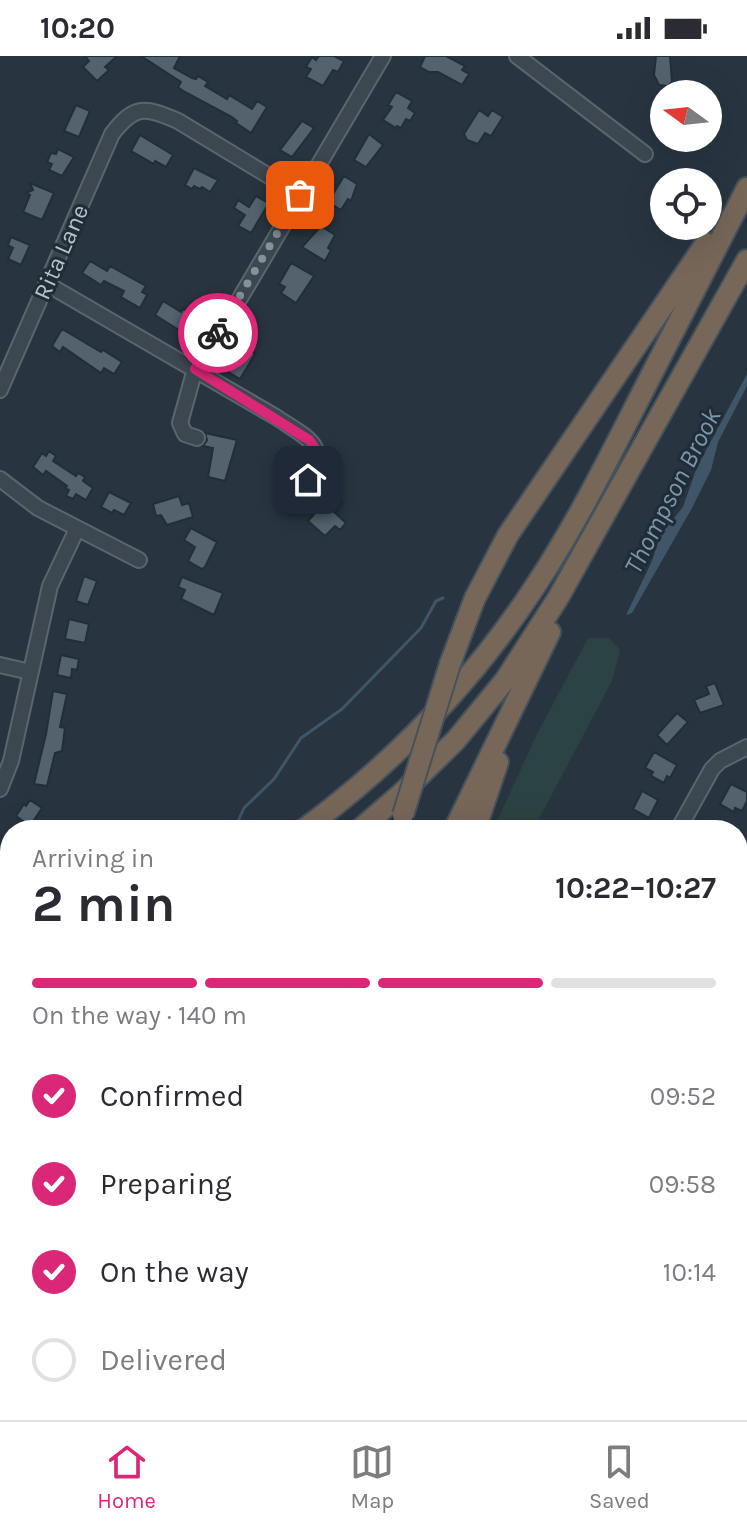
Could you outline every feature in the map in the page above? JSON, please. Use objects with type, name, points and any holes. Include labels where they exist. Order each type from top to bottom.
[{"type":"highway","points":[[401,820],[450,664],[480,587],[508,535],[704,248],[747,179]]},
{"type":"highway","points":[[316,820],[359,786],[431,717],[523,605],[592,490],[747,188]]},
{"type":"highway","points":[[371,820],[456,740],[506,679],[558,598],[747,260]]},
{"type":"highway","points":[[459,820],[524,682],[689,365]]},
{"type":"highway","points":[[478,820],[524,682]]},
{"type":"street","points":[[197,438],[185,434],[180,423],[195,369],[383,56]]},
{"type":"street","points":[[517,56],[645,154]]},
{"type":"street","name":"Rita Lane","points":[[0,390],[112,134],[126,117],[137,110],[158,112],[300,195]]},
{"type":"street","points":[[47,284],[195,369],[309,440],[318,451],[319,459],[308,480]]},
{"type":"street","points":[[0,479],[21,497],[139,560]]},
{"type":"street","points":[[0,789],[11,761],[50,586],[77,529]]},
{"type":"street","points":[[0,665],[30,672]]},
{"type":"street","points":[[684,820],[712,769],[720,761],[747,747]]},
{"type":"green space","points":[[588,638],[609,638],[620,650],[612,681],[538,820],[498,820],[536,736]]},
{"type":"water","points":[[747,374],[747,386],[718,442],[711,470],[692,508],[632,613],[626,615],[652,561],[660,536],[683,507],[697,467]]},
{"type":"building","points":[[85,56],[117,56],[105,67],[109,70],[97,81],[83,67],[89,61]]},
{"type":"building","points":[[141,56],[180,56],[174,68],[192,78],[198,76],[208,82],[205,86],[227,99],[229,95],[252,109],[257,101],[267,107],[251,133],[232,117],[183,91],[178,87],[181,82]]},
{"type":"building","points":[[319,56],[334,56],[344,61],[338,72],[333,70],[323,86],[306,77],[311,69],[306,67],[312,57],[316,60]]},
{"type":"building","points":[[425,56],[446,56],[465,66],[462,70],[469,74],[462,85],[438,72],[429,72],[420,67]]},
{"type":"building","points":[[656,56],[670,56],[672,80],[656,80]]},
{"type":"building","points":[[396,92],[412,101],[408,108],[415,113],[410,121],[406,119],[401,128],[383,120],[392,107],[388,105]]},
{"type":"building","points":[[76,105],[90,111],[79,137],[64,131]]},
{"type":"building","points":[[479,110],[488,116],[492,110],[503,117],[491,136],[485,133],[478,144],[467,140],[464,134]]},
{"type":"building","points":[[302,121],[314,128],[292,157],[280,150]]},
{"type":"building","points":[[369,134],[383,145],[366,167],[354,160]]},
{"type":"building","points":[[140,135],[173,155],[166,167],[131,151]]},
{"type":"building","points":[[58,149],[74,157],[62,176],[49,170],[52,164],[47,162],[51,153],[56,154]]},
{"type":"building","points":[[194,168],[218,180],[210,192],[202,187],[194,186],[192,189],[185,185]]},
{"type":"building","points":[[344,176],[357,184],[351,201],[348,199],[341,210],[328,202]]},
{"type":"building","points":[[30,183],[54,193],[42,220],[23,212],[30,195],[26,193],[33,190]]},
{"type":"building","points":[[256,196],[269,203],[251,233],[238,226],[245,215],[234,208],[238,200],[249,207]]},
{"type":"building","points":[[321,226],[335,235],[325,261],[302,247]]},
{"type":"building","points":[[11,237],[30,245],[21,265],[8,259],[13,248],[8,245]]},
{"type":"building","points":[[90,261],[107,271],[110,266],[146,286],[142,292],[147,295],[140,308],[121,297],[124,291],[104,281],[101,285],[82,273]]},
{"type":"building","points":[[291,263],[314,276],[296,303],[281,293],[285,287],[279,284]]},
{"type":"building","points":[[163,301],[181,312],[183,309],[187,312],[192,303],[205,311],[190,337],[155,315]]},
{"type":"building","points":[[62,329],[122,362],[114,374],[104,368],[101,373],[63,347],[60,352],[52,346]]},
{"type":"building","points":[[242,346],[255,354],[240,379],[227,371]]},
{"type":"building","points":[[205,433],[237,440],[225,481],[208,477],[213,448],[203,446],[207,440]]},
{"type":"building","points":[[49,451],[56,456],[53,461],[76,476],[78,473],[85,477],[83,481],[93,488],[86,500],[76,494],[73,499],[66,496],[67,486],[46,471],[43,475],[33,467],[42,453],[46,456]]},
{"type":"building","points":[[109,492],[131,503],[124,515],[101,507]]},
{"type":"building","points":[[179,496],[182,505],[189,503],[193,517],[167,525],[161,515],[156,516],[153,504]]},
{"type":"building","points":[[335,497],[342,503],[334,512],[346,523],[340,530],[335,526],[325,536],[308,521],[324,503],[327,505]]},
{"type":"building","points":[[191,528],[217,542],[202,569],[188,561],[195,547],[184,540]]},
{"type":"building","points":[[84,576],[97,581],[88,605],[76,601]]},
{"type":"building","points":[[182,577],[223,593],[214,615],[181,599],[185,590],[178,587]]},
{"type":"building","points":[[69,619],[89,624],[85,643],[65,639]]},
{"type":"building","points":[[61,655],[79,659],[77,670],[72,669],[71,678],[57,675]]},
{"type":"building","points":[[715,683],[724,705],[700,713],[694,700],[709,694],[706,686]]},
{"type":"building","points":[[53,691],[67,694],[60,727],[65,728],[62,751],[55,753],[47,786],[34,784]]},
{"type":"building","points":[[677,713],[688,722],[667,745],[657,735]]},
{"type":"building","points":[[654,752],[677,765],[664,783],[651,776],[653,772],[645,768]]},
{"type":"building","points":[[731,784],[747,792],[742,811],[735,808],[734,812],[720,804]]},
{"type":"building","points":[[642,791],[658,800],[649,818],[633,809]]},
{"type":"building","points":[[30,800],[42,808],[34,820],[22,820],[16,816],[24,804],[26,806]]},
{"type":"waterway","name":"Thompson Brook","points":[[239,820],[244,808],[274,779],[301,738],[342,709],[421,628],[436,601],[443,598]]},
{"type":"way so far","points":[[218,333],[300,195]]},
{"type":"route","points":[[218,333],[195,369],[309,440],[318,451],[319,459],[308,480]]}]
